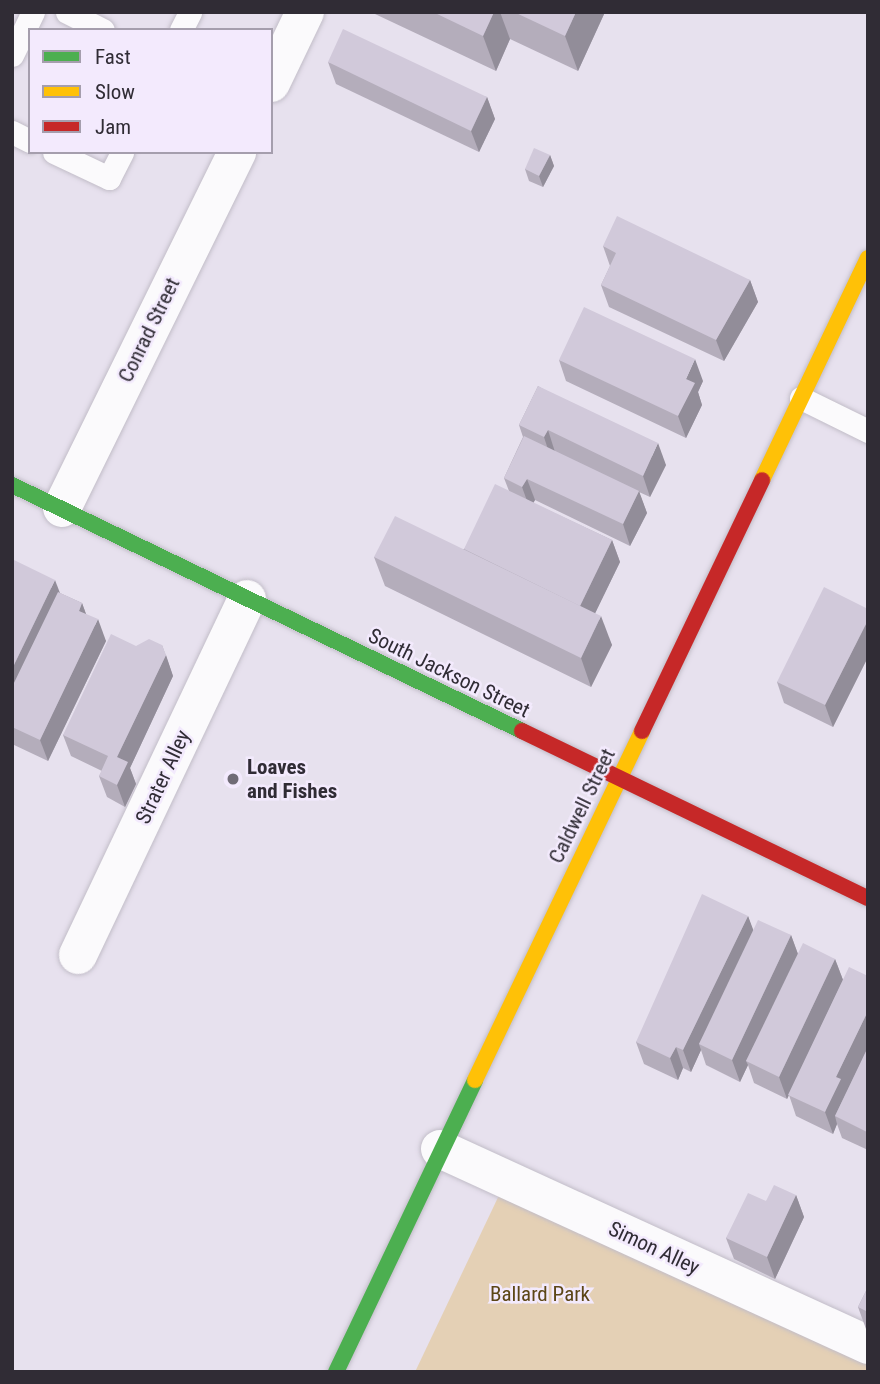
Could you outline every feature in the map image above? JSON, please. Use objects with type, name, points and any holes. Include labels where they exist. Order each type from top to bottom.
[{"type":"street","points":[[273,79],[305,12]]},
{"type":"street","name":"Conrad Street","points":[[62,508],[236,154]]},
{"type":"street","name":"Caldwell Street","points":[[335,1372],[868,258]]},
{"type":"street","name":"South Jackson Street","points":[[12,485],[868,898]]},
{"type":"street","name":"Strater Alley","points":[[78,955],[247,599]]},
{"type":"street","name":"Simon Alley","points":[[440,1149],[868,1345]]},
{"type":"lane","points":[[12,55],[33,12]]},
{"type":"lane","points":[[67,12],[99,28]]},
{"type":"lane","points":[[182,28],[190,12]]},
{"type":"lane","points":[[12,132],[28,140]]},
{"type":"lane","points":[[58,154],[109,178],[121,154]]},
{"type":"lane","points":[[801,398],[868,432]]},
{"type":"green space","name":"Ballard Park","points":[[502,1189],[868,1364],[868,1372],[415,1372]]},
{"type":"building","points":[[433,12],[494,12],[483,36]]},
{"type":"building","points":[[514,12],[576,12],[565,36]]},
{"type":"building","points":[[343,29],[487,97],[471,131],[328,62]]},
{"type":"building","points":[[534,148],[550,155],[539,176],[525,169]]},
{"type":"building","points":[[617,216],[750,280],[716,340],[601,285],[616,253],[603,246]]},
{"type":"building","points":[[584,307],[695,359],[686,379],[695,383],[678,416],[559,360]]},
{"type":"building","points":[[538,386],[658,443],[643,476],[548,430],[544,437],[519,425]]},
{"type":"building","points":[[524,436],[639,491],[623,524],[527,479],[522,487],[504,478]]},
{"type":"building","points":[[495,484],[612,540],[580,606],[464,549]]},
{"type":"building","points":[[395,516],[601,616],[581,658],[374,557]]},
{"type":"building","points":[[14,560],[55,580],[12,669],[12,564]]},
{"type":"building","points":[[824,587],[868,609],[868,620],[825,705],[777,682]]},
{"type":"building","points":[[58,592],[82,603],[79,611],[98,619],[40,740],[12,727],[12,687]]},
{"type":"building","points":[[111,634],[136,646],[149,639],[162,645],[166,655],[117,757],[128,762],[117,785],[99,776],[108,756],[63,735]]},
{"type":"building","points":[[702,894],[748,916],[683,1050],[676,1047],[670,1058],[636,1042]]},
{"type":"building","points":[[758,920],[791,935],[732,1060],[699,1044]]},
{"type":"building","points":[[803,943],[835,959],[779,1077],[746,1061]]},
{"type":"building","points":[[849,967],[868,976],[868,1011],[836,1077],[841,1079],[825,1112],[788,1095]]},
{"type":"building","points":[[868,1047],[868,1131],[867,1132],[835,1116]]},
{"type":"building","points":[[774,1185],[796,1195],[767,1257],[726,1238],[748,1193],[766,1201]]},
{"type":"building","points":[[868,1287],[868,1312],[858,1307]]},
{"type":"traffic: fast","points":[[12,485],[522,731]]},
{"type":"traffic: fast","points":[[336,1372],[475,1080]]},
{"type":"traffic: slow","points":[[762,480],[868,258]]},
{"type":"traffic: slow","points":[[475,1080],[642,731]]},
{"type":"traffic: jam","points":[[642,731],[762,480]]},
{"type":"traffic: jam","points":[[522,731],[868,898]]},
{"type":"place","name":"Loaves and Fishes","points":[[233,779]]}]
